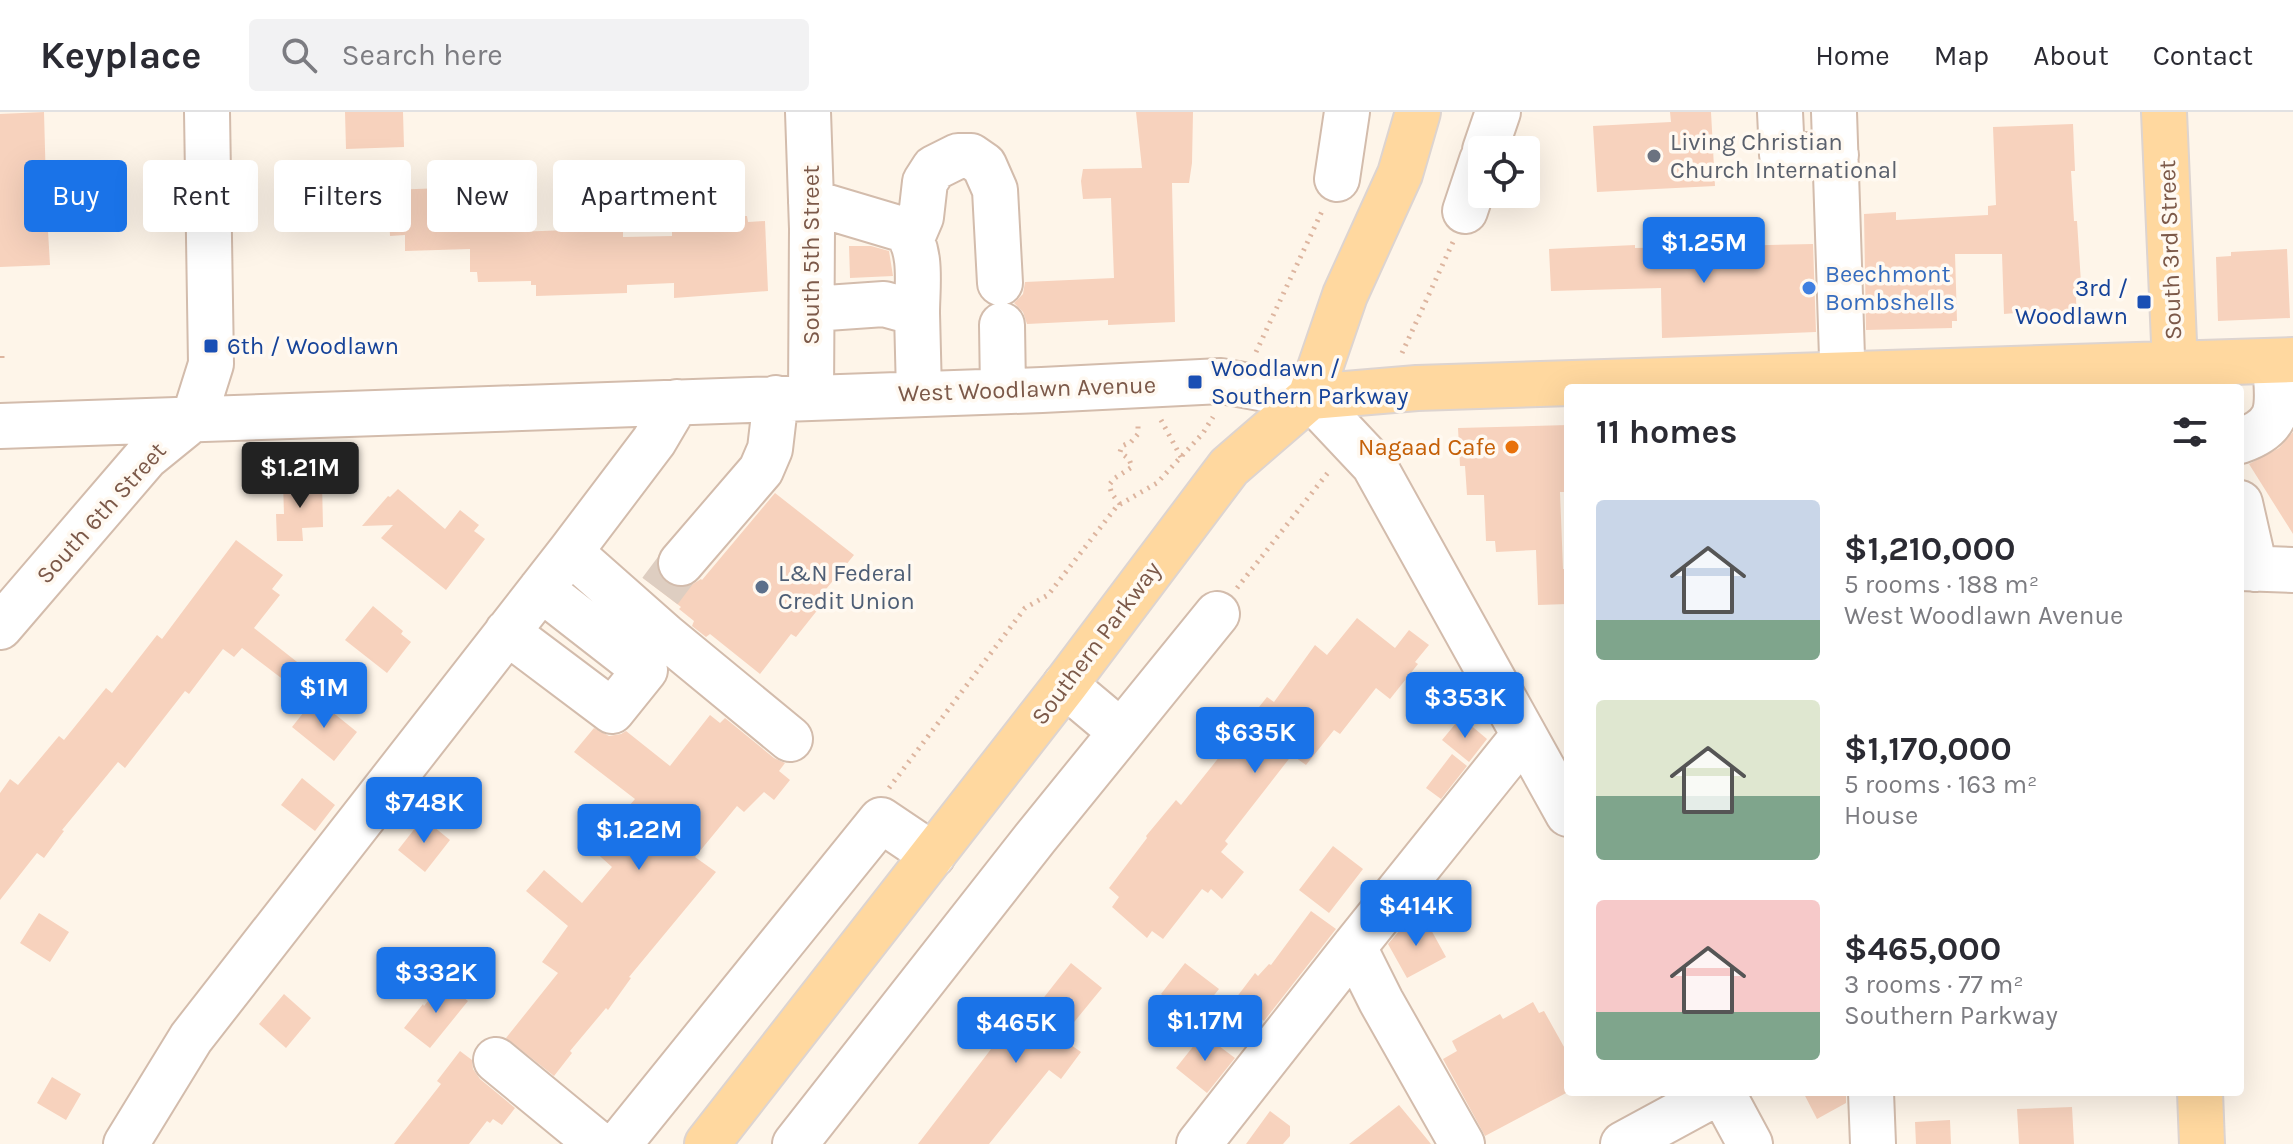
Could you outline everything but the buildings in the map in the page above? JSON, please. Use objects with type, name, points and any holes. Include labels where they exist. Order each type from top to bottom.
[{"type":"main road","points":[[1310,397],[1345,295],[1400,174],[1418,112]]},
{"type":"main road","name":"South 3rd Street","points":[[2164,112],[2175,376]]},
{"type":"main road","name":"West Woodlawn Avenue","points":[[1660,384],[2175,376],[2284,361]]},
{"type":"main road","name":"West Woodlawn Avenue","points":[[1310,397],[1417,388],[1564,386]]},
{"type":"main road","name":"Southern Parkway","points":[[707,1144],[1065,685],[1229,467],[1310,397]]},
{"type":"main road","points":[[2200,1096],[2202,1144]]},
{"type":"street","points":[[194,418],[211,364],[207,112]]},
{"type":"street","name":"South 5th Street","points":[[661,589],[761,470],[794,398],[812,309],[808,112]]},
{"type":"street","points":[[1337,179],[1347,112]]},
{"type":"street","points":[[1490,136],[1498,112]]},
{"type":"street","points":[[1780,112],[1782,155],[1836,155]]},
{"type":"street","points":[[1834,112],[1843,381]]},
{"type":"street","points":[[912,238],[921,217],[925,182],[934,168],[958,156],[971,156],[984,165],[995,190],[1003,390]]},
{"type":"street","points":[[811,202],[905,230],[912,238],[917,258],[919,393]]},
{"type":"street","points":[[1465,211],[1468,202]]},
{"type":"street","points":[[812,309],[884,304],[917,313]]},
{"type":"street","points":[[2244,439],[2261,432],[2284,415],[2284,361]]},
{"type":"street","name":"West Woodlawn Avenue","points":[[0,426],[1221,381],[1310,397]]},
{"type":"street","points":[[1310,397],[1374,465],[1564,807]]},
{"type":"street","points":[[126,1144],[191,1038],[570,552],[654,441],[677,402]]},
{"type":"street","name":"South 6th Street","points":[[0,627],[146,457],[194,418]]},
{"type":"street","points":[[2244,514],[2263,569]]},
{"type":"street","points":[[570,552],[661,589],[665,636],[790,739]]},
{"type":"street","points":[[507,632],[612,711],[645,670],[541,589]]},
{"type":"street","points":[[795,1144],[1036,837],[1217,614]]},
{"type":"street","points":[[1065,685],[1121,732]]},
{"type":"street","points":[[1199,1144],[1524,735]]},
{"type":"street","points":[[619,1144],[881,820],[933,855]]},
{"type":"street","points":[[1354,947],[1462,1144]]},
{"type":"street","points":[[496,1060],[598,1144]]},
{"type":"street","points":[[1623,1144],[1713,1096]]},
{"type":"street","points":[[1722,1096],[1750,1144]]},
{"type":"street","points":[[1871,1096],[1873,1144]]},
{"type":"path","points":[[1259,347],[1337,179]]},
{"type":"path","points":[[1402,354],[1444,266],[1465,211]]},
{"type":"path","points":[[1161,419],[1181,457]]},
{"type":"path","points":[[1120,504],[1109,485],[1132,467],[1129,459],[1120,452],[1122,446],[1138,434],[1139,420]]},
{"type":"path","points":[[881,820],[887,790],[1025,608],[1048,595],[1120,504],[1157,483],[1203,433]]},
{"type":"path","points":[[1217,614],[1327,474]]},
{"type":"tunnel","points":[[660,591],[681,563]]},
{"type":"place","name":"Living Christian Church International","points":[[1654,156]]},
{"type":"place","name":"Beechmont Bombshells","points":[[1809,288]]},
{"type":"place","name":"3rd / Woodlawn","points":[[2144,302]]},
{"type":"place","name":"6th / Woodlawn","points":[[211,346]]},
{"type":"place","name":"Woodlawn / Southern Parkway","points":[[1195,382]]},
{"type":"place","name":"Nagaad Cafe","points":[[1512,447]]},
{"type":"place","name":"L&N Federal Credit Union","points":[[762,587]]}]
